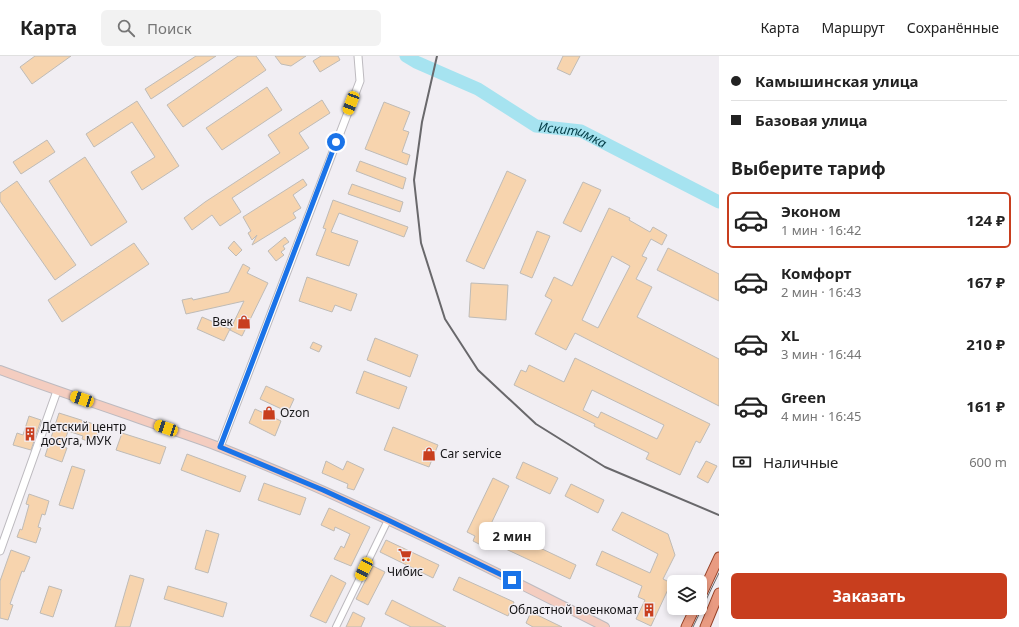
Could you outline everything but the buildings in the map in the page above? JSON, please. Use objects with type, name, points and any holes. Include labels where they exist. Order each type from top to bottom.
[{"type":"main road","points":[[0,370],[220,447],[323,490],[388,520],[605,627]]},
{"type":"main road","points":[[707,583],[719,557]]},
{"type":"main road","points":[[705,627],[719,593]]},
{"type":"main road","points":[[686,627],[692,615]]},
{"type":"street","points":[[220,447],[360,81],[358,56]]},
{"type":"street","points":[[0,551],[57,391]]},
{"type":"street","points":[[336,627],[388,520]]},
{"type":"waterway","name":"Искитимка","points":[[406,56],[416,62],[478,89],[536,126],[581,131],[719,202]]},
{"type":"tram line","points":[[693,627],[719,573]]},
{"type":"railway","points":[[437,56],[422,122],[414,180],[421,243],[445,319],[478,370],[536,424],[605,467],[719,515]]},
{"type":"place","name":"Век","points":[[244,322]]},
{"type":"place","name":"Ozon","points":[[269,413]]},
{"type":"place","name":"Детский центр досуга, МУК","points":[[30,434]]},
{"type":"place","name":"Car service","points":[[429,454]]},
{"type":"place","name":"Чибис","points":[[405,555]]},
{"type":"place","name":"Областной военкомат","points":[[649,610]]},
{"type":"route","points":[[336,142],[220,447],[323,490],[512,580]]}]
